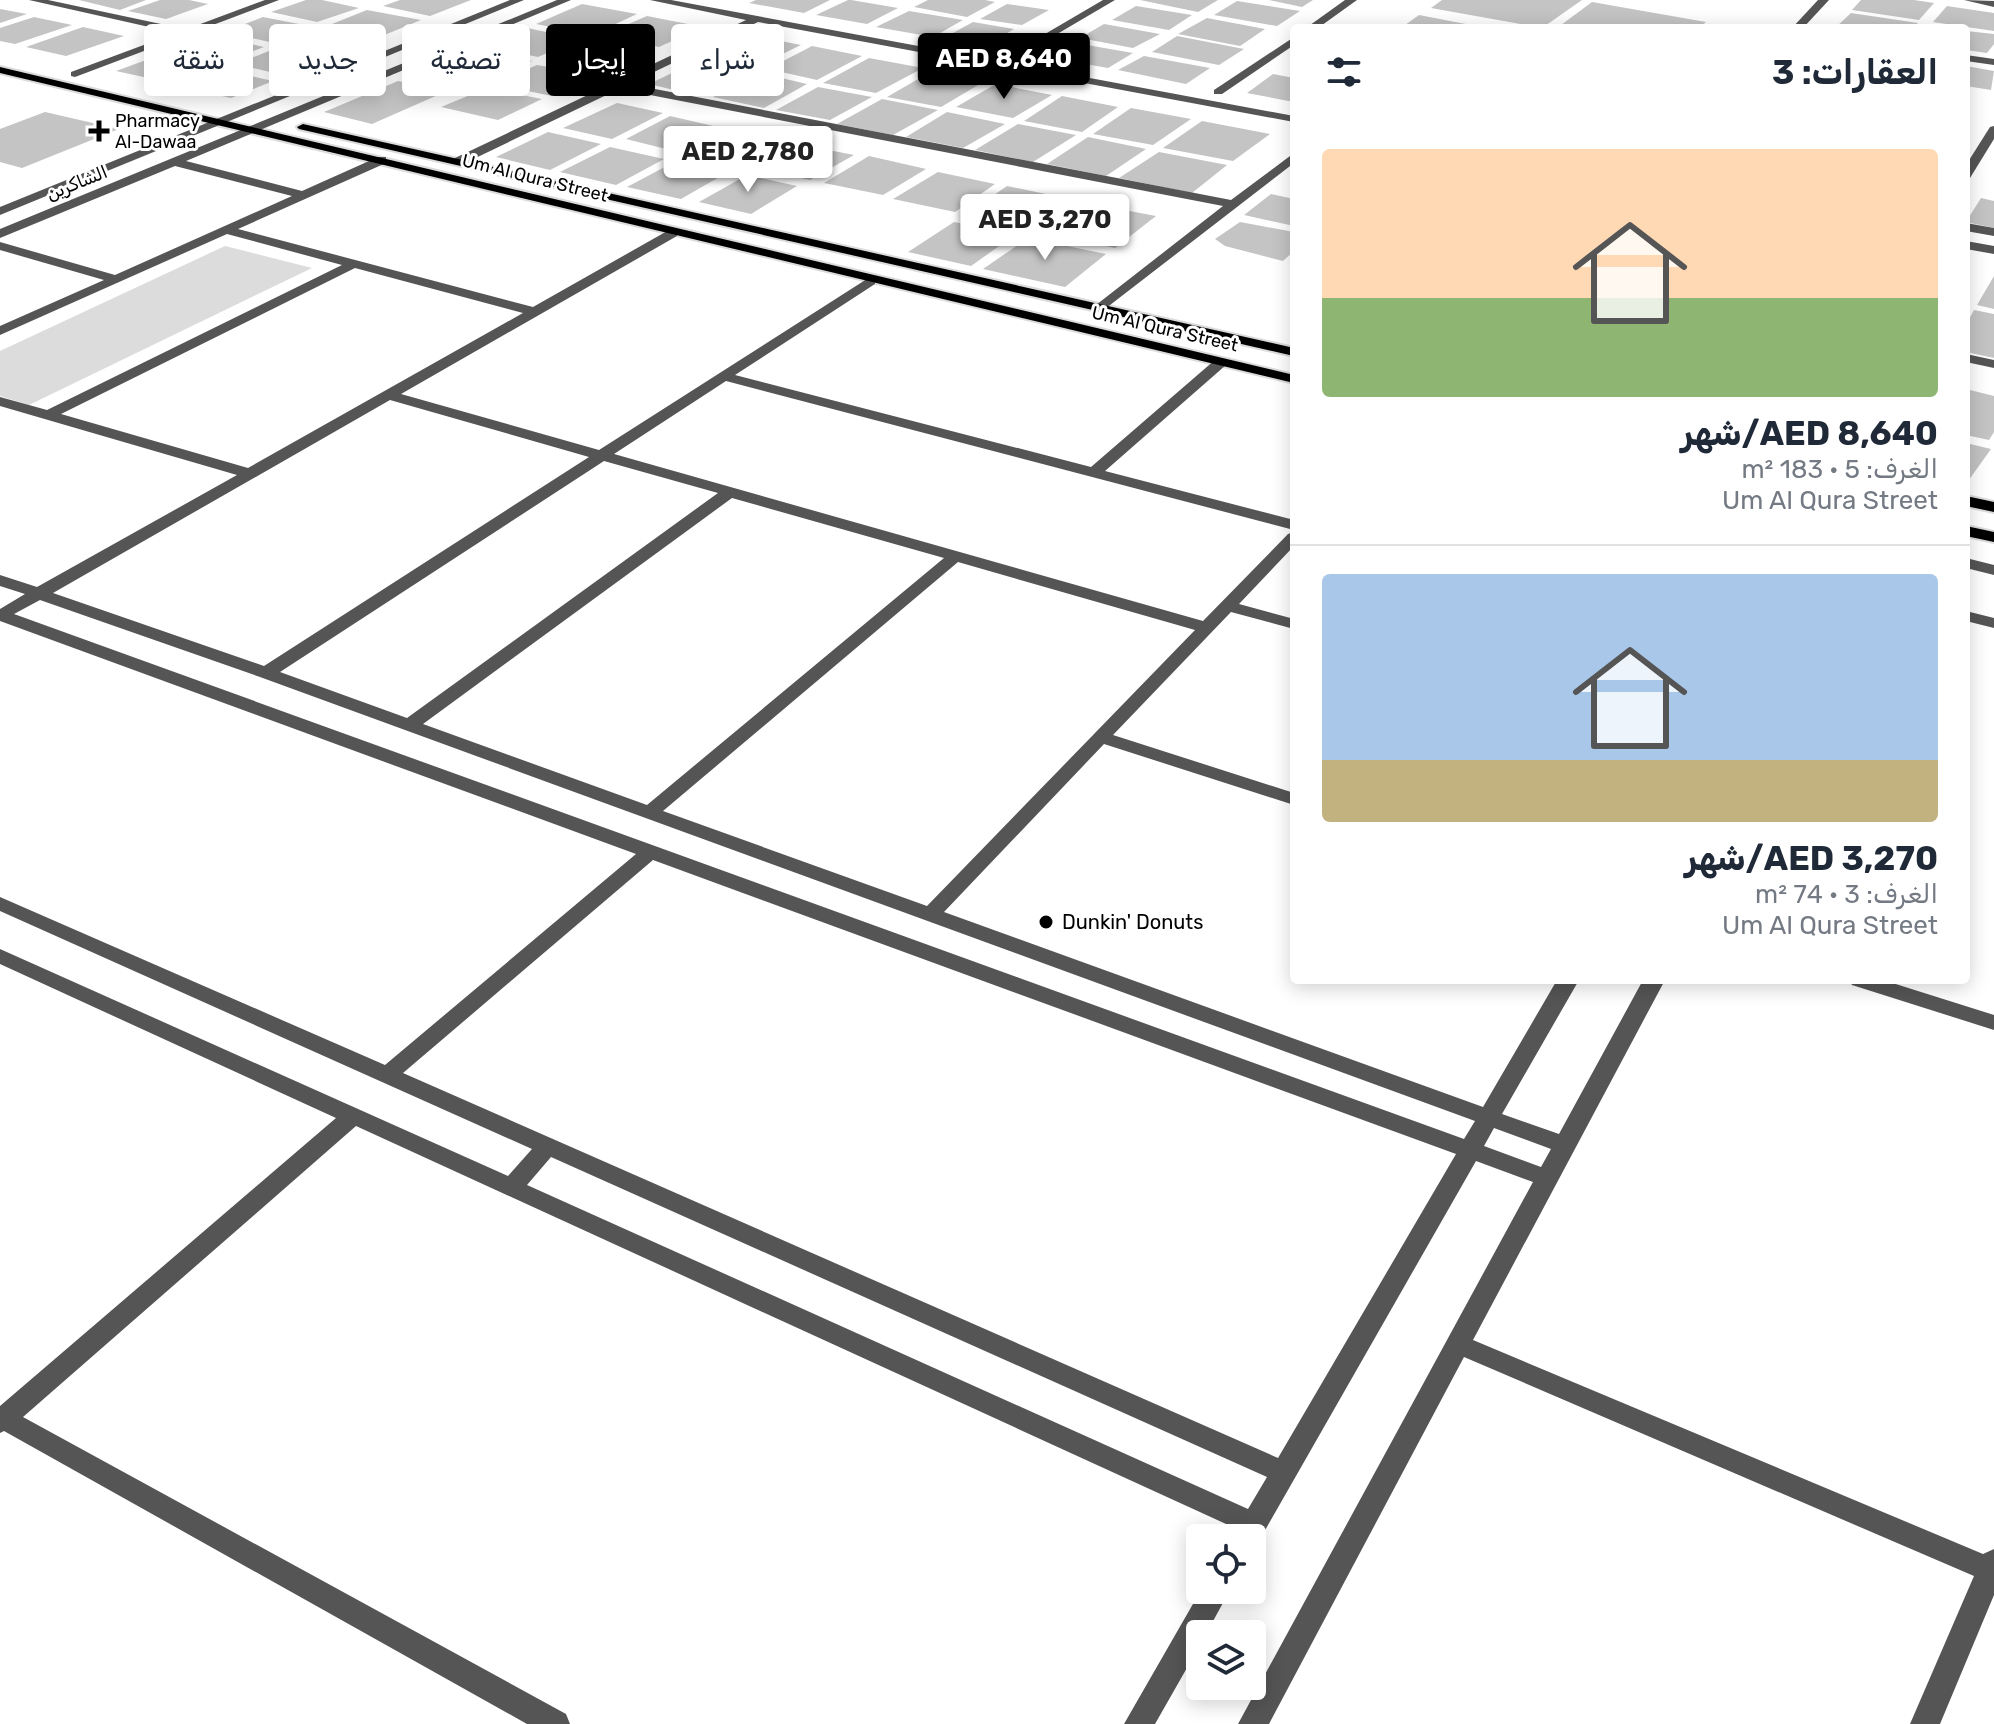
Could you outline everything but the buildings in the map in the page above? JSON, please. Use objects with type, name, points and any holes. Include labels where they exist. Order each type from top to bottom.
[{"type":"main road","name":"Um Al Qura Street","points":[[0,56],[1290,351]]},
{"type":"main road","name":"Um Al Qura Street","points":[[0,70],[382,160],[870,281],[1290,378]]},
{"type":"main road","points":[[1970,502],[1994,507]]},
{"type":"main road","points":[[1970,532],[1994,537]]},
{"type":"street","points":[[34,0],[147,24]]},
{"type":"street","points":[[191,24],[255,0]]},
{"type":"street","points":[[69,73],[274,0]]},
{"type":"street","name":"الشاكرين","points":[[0,211],[519,0]]},
{"type":"street","name":"الشاكرين","points":[[0,234],[566,0]]},
{"type":"street","points":[[655,0],[1290,118]]},
{"type":"street","points":[[710,0],[1263,100]]},
{"type":"street","points":[[1093,0],[1108,1]]},
{"type":"street","points":[[1317,24],[1352,0]]},
{"type":"street","points":[[1801,24],[1824,0]]},
{"type":"street","points":[[1969,0],[1994,4]]},
{"type":"street","points":[[1014,55],[1108,1]]},
{"type":"street","points":[[655,67],[756,19]]},
{"type":"street","points":[[69,73],[144,43]]},
{"type":"street","points":[[1218,92],[1290,43]]},
{"type":"street","points":[[1970,59],[1994,62]]},
{"type":"street","points":[[655,92],[1231,204]]},
{"type":"street","points":[[459,161],[595,96]]},
{"type":"street","points":[[1970,168],[1994,129]]},
{"type":"street","points":[[1980,151],[1994,153]]},
{"type":"street","points":[[0,331],[382,160]]},
{"type":"street","points":[[1101,308],[1290,160]]},
{"type":"street","points":[[174,162],[303,195]]},
{"type":"street","points":[[1970,228],[1994,232]]},
{"type":"street","points":[[227,230],[535,312]]},
{"type":"street","points":[[0,615],[673,233]]},
{"type":"street","points":[[0,246],[116,279]]},
{"type":"street","points":[[1970,246],[1994,250]]},
{"type":"street","points":[[48,415],[353,264]]},
{"type":"street","points":[[266,673],[870,281]]},
{"type":"street","points":[[1970,359],[1994,364]]},
{"type":"street","points":[[1094,473],[1221,362]]},
{"type":"street","points":[[724,376],[1290,524]]},
{"type":"street","points":[[390,395],[1207,628]]},
{"type":"street","points":[[0,401],[251,474]]},
{"type":"street","points":[[409,725],[730,492]]},
{"type":"street","points":[[930,914],[1290,541]]},
{"type":"street","points":[[650,812],[956,556]]},
{"type":"street","points":[[1970,564],[1994,570]]},
{"type":"street","points":[[0,580],[266,673],[1565,1145]]},
{"type":"street","points":[[1228,606],[1290,623]]},
{"type":"street","points":[[0,615],[1547,1178]]},
{"type":"street","points":[[1970,617],[1994,623]]},
{"type":"street","points":[[1101,737],[1290,798]]},
{"type":"street","points":[[387,1075],[650,852]]},
{"type":"street","points":[[0,903],[1284,1473]]},
{"type":"street","points":[[0,956],[511,1188],[1235,1524]]},
{"type":"street","points":[[1254,1524],[1566,984]]},
{"type":"street","points":[[1253,1724],[1652,984]]},
{"type":"street","points":[[1872,984],[1994,1023]]},
{"type":"street","points":[[353,1116],[2,1420],[555,1724]]},
{"type":"street","points":[[511,1188],[548,1146]]},
{"type":"street","points":[[1458,1344],[1992,1566],[1925,1724]]},
{"type":"street","points":[[1139,1724],[1208,1604]]},
{"type":"shaded area","points":[[225,246],[312,268],[29,405],[0,396],[0,351]]},
{"type":"place","name":"Pharmacy Al-Dawaa","points":[[99,131]]},
{"type":"place","name":"Dunkin' Donuts","points":[[1046,922]]}]
